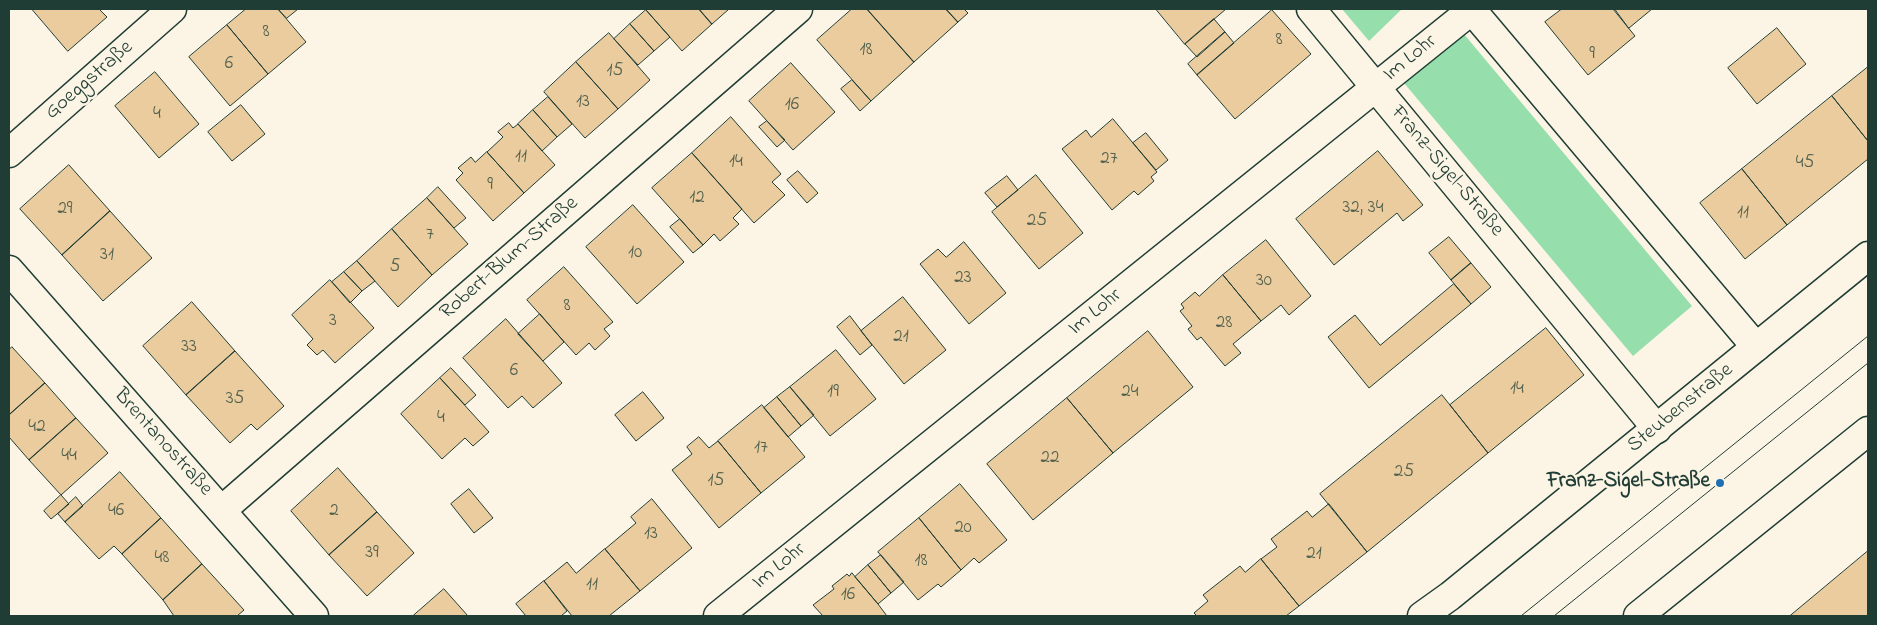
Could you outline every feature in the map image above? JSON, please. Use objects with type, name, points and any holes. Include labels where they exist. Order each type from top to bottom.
[{"type":"street","name":"Goeggstraße","points":[[9,153],[172,9]]},
{"type":"street","name":"Robert-Blum-Straße","points":[[222,510],[798,9]]},
{"type":"street","name":"Franz-Sigel-Straße","points":[[1311,9],[1657,429]]},
{"type":"street","name":"Im Lohr","points":[[718,616],[1472,9]]},
{"type":"street","points":[[1472,9],[1756,347]]},
{"type":"street","name":"Steubenstraße","points":[[1422,616],[1657,429],[1868,256]]},
{"type":"street","name":"Brentanostraße","points":[[9,270],[314,616]]},
{"type":"street","points":[[1638,616],[1868,431]]},
{"type":"green space","points":[[1342,9],[1402,9],[1369,41]]},
{"type":"green space","points":[[1463,33],[1692,306],[1633,356],[1404,83]]},
{"type":"building","points":[[32,9],[99,9],[107,17],[68,51]]},
{"type":"building","points":[[246,9],[278,9],[306,42],[268,74],[227,25]]},
{"type":"building","points":[[278,9],[298,9],[287,18]]},
{"type":"building","points":[[647,9],[699,9],[712,24],[682,51]]},
{"type":"building","points":[[699,9],[729,9],[712,24]]},
{"type":"building","points":[[852,9],[867,9],[914,62],[871,101],[817,40]]},
{"type":"building","points":[[867,9],[946,9],[958,22],[914,62]]},
{"type":"building","points":[[946,9],[964,9],[968,13],[958,22]]},
{"type":"building","points":[[1156,9],[1226,9],[1185,44]]},
{"type":"building","points":[[1562,9],[1613,9],[1635,36],[1588,75],[1545,22]]},
{"type":"building","points":[[1615,9],[1652,9],[1629,28]]},
{"type":"building","points":[[646,10],[670,37],[654,51],[630,24]]},
{"type":"building","points":[[1272,10],[1311,54],[1235,119],[1197,75]]},
{"type":"building","points":[[1214,19],[1225,32],[1197,57],[1185,44]]},
{"type":"building","points":[[630,24],[654,51],[638,65],[614,39]]},
{"type":"building","points":[[227,25],[268,74],[230,106],[189,57]]},
{"type":"building","points":[[1777,28],[1806,64],[1757,104],[1728,68]]},
{"type":"building","points":[[1225,32],[1234,43],[1197,75],[1188,64]]},
{"type":"building","points":[[609,33],[650,80],[618,109],[576,62]]},
{"type":"building","points":[[576,62],[618,109],[585,138],[544,92]]},
{"type":"building","points":[[791,63],[835,112],[793,150],[749,101]]},
{"type":"building","points":[[1868,67],[1868,141],[1832,96]]},
{"type":"building","points":[[155,72],[199,124],[159,158],[115,106]]},
{"type":"building","points":[[852,80],[871,101],[860,111],[841,89]]},
{"type":"building","points":[[1832,96],[1868,141],[1868,159],[1787,225],[1742,169]]},
{"type":"building","points":[[548,97],[572,124],[557,137],[533,110]]},
{"type":"building","points":[[241,105],[265,134],[232,161],[208,132]]},
{"type":"building","points":[[533,110],[557,137],[542,151],[518,124]]},
{"type":"building","points":[[731,117],[781,174],[772,182],[785,195],[754,223],[692,153]]},
{"type":"building","points":[[1113,119],[1157,172],[1151,177],[1154,181],[1138,195],[1134,191],[1112,210],[1062,149],[1086,130],[1091,137]]},
{"type":"building","points":[[767,121],[785,140],[777,147],[759,127]]},
{"type":"building","points":[[509,123],[513,128],[518,124],[555,165],[524,193],[487,152],[503,137],[498,132]]},
{"type":"building","points":[[1146,133],[1168,160],[1156,170],[1133,143]]},
{"type":"building","points":[[1378,151],[1423,205],[1403,221],[1397,213],[1334,265],[1296,219]]},
{"type":"building","points":[[487,152],[524,193],[493,221],[456,180],[463,173],[458,168],[471,157],[475,162]]},
{"type":"building","points":[[692,153],[742,209],[733,218],[739,224],[720,241],[714,234],[703,245],[652,188]]},
{"type":"building","points":[[69,165],[110,211],[62,255],[20,209]]},
{"type":"building","points":[[1742,169],[1787,225],[1745,259],[1700,203]]},
{"type":"building","points":[[798,171],[818,193],[807,203],[787,180]]},
{"type":"building","points":[[1036,175],[1083,233],[1039,269],[992,212]]},
{"type":"building","points":[[1007,176],[1018,190],[997,207],[985,193]]},
{"type":"building","points":[[438,187],[466,218],[454,228],[427,198]]},
{"type":"building","points":[[427,198],[468,244],[432,275],[392,229]]},
{"type":"building","points":[[633,205],[684,262],[637,304],[586,247]]},
{"type":"building","points":[[110,211],[152,258],[103,301],[62,255]]},
{"type":"building","points":[[680,219],[703,245],[693,253],[670,227]]},
{"type":"building","points":[[392,229],[432,275],[398,307],[357,261]]},
{"type":"building","points":[[1449,237],[1471,263],[1451,280],[1429,253]]},
{"type":"building","points":[[1266,240],[1311,296],[1289,315],[1281,305],[1261,321],[1223,275]]},
{"type":"building","points":[[964,242],[1006,293],[969,324],[920,264],[938,249],[946,257]]},
{"type":"building","points":[[357,261],[375,281],[362,291],[344,272]]},
{"type":"building","points":[[1471,263],[1491,287],[1471,304],[1451,280]]},
{"type":"building","points":[[564,267],[613,322],[604,329],[610,336],[595,350],[589,343],[576,355],[527,300]]},
{"type":"building","points":[[344,272],[362,291],[350,303],[332,282]]},
{"type":"building","points":[[1223,275],[1261,321],[1233,344],[1241,353],[1225,366],[1201,337],[1197,340],[1188,329],[1192,326],[1180,311],[1184,308],[1181,304],[1195,292],[1199,296]]},
{"type":"building","points":[[330,280],[374,328],[335,363],[323,350],[317,355],[307,345],[313,339],[292,315]]},
{"type":"building","points":[[1454,284],[1471,304],[1369,388],[1328,337],[1355,315],[1380,345]]},
{"type":"building","points":[[903,297],[946,350],[904,384],[861,331]]},
{"type":"building","points":[[192,302],[235,351],[186,395],[143,346]]},
{"type":"building","points":[[540,314],[564,342],[543,361],[518,334]]},
{"type":"building","points":[[850,316],[872,345],[860,355],[837,327]]},
{"type":"building","points":[[506,319],[562,383],[533,408],[522,396],[508,408],[463,358]]},
{"type":"building","points":[[1546,328],[1584,375],[1488,453],[1450,405]]},
{"type":"building","points":[[1148,331],[1193,387],[1113,453],[1067,398]]},
{"type":"building","points":[[12,347],[45,383],[9,415],[9,350]]},
{"type":"building","points":[[836,350],[876,399],[830,436],[790,387]]},
{"type":"building","points":[[235,351],[284,406],[257,430],[251,424],[230,443],[186,395]]},
{"type":"building","points":[[451,368],[476,395],[465,405],[440,378]]},
{"type":"building","points":[[440,378],[489,432],[473,446],[465,438],[442,459],[401,414]]},
{"type":"building","points":[[45,383],[76,418],[29,460],[9,437],[9,415]]},
{"type":"building","points":[[790,387],[814,415],[801,426],[777,397]]},
{"type":"building","points":[[643,392],[664,418],[636,441],[615,415]]},
{"type":"building","points":[[1442,395],[1488,453],[1367,552],[1320,494]]},
{"type":"building","points":[[777,397],[801,426],[788,437],[764,408]]},
{"type":"building","points":[[1067,398],[1113,453],[1033,520],[987,464]]},
{"type":"building","points":[[762,405],[805,457],[761,493],[718,441]]},
{"type":"building","points":[[76,418],[108,453],[61,495],[29,460]]},
{"type":"building","points":[[699,437],[709,448],[718,441],[761,493],[719,528],[672,470],[692,454],[687,447]]},
{"type":"building","points":[[338,468],[377,512],[329,555],[291,511]]},
{"type":"building","points":[[120,472],[161,518],[122,554],[114,546],[99,559],[65,522]]},
{"type":"building","points":[[960,484],[1007,540],[979,563],[974,558],[961,570],[919,518]]},
{"type":"building","points":[[469,489],[493,518],[474,533],[451,504]]},
{"type":"building","points":[[61,495],[69,504],[51,519],[44,511]]},
{"type":"building","points":[[76,497],[83,506],[65,522],[58,514]]},
{"type":"building","points":[[652,499],[692,548],[640,591],[605,549],[636,523],[631,517]]},
{"type":"building","points":[[1329,504],[1367,552],[1299,606],[1261,559],[1277,547],[1271,539],[1307,511],[1312,517]]},
{"type":"building","points":[[377,512],[414,553],[367,596],[329,555]]},
{"type":"building","points":[[161,518],[202,564],[163,600],[122,554]]},
{"type":"building","points":[[919,518],[961,570],[941,587],[938,584],[918,600],[878,552]]},
{"type":"building","points":[[605,549],[640,591],[609,616],[572,616],[544,581],[567,562],[576,573]]},
{"type":"building","points":[[1868,551],[1868,616],[1790,616]]},
{"type":"building","points":[[881,555],[904,582],[891,593],[868,565]]},
{"type":"building","points":[[1261,559],[1299,606],[1286,616],[1197,616],[1194,613],[1208,601],[1203,595],[1240,566],[1245,572]]},
{"type":"building","points":[[202,564],[244,610],[237,616],[174,616],[163,600]]},
{"type":"building","points":[[868,565],[891,593],[878,604],[855,577]]},
{"type":"building","points":[[852,573],[887,616],[823,616],[813,605],[834,589],[832,586],[847,574],[849,576]]},
{"type":"building","points":[[544,581],[567,611],[561,616],[526,616],[516,604]]},
{"type":"building","points":[[444,589],[468,616],[413,616]]},
{"type":"tram line","points":[[1521,616],[1868,336]]},
{"type":"tram line","points":[[1554,616],[1868,363]]},
{"type":"place","name":"Franz-Sigel-Straße","points":[[1720,483]]}]
